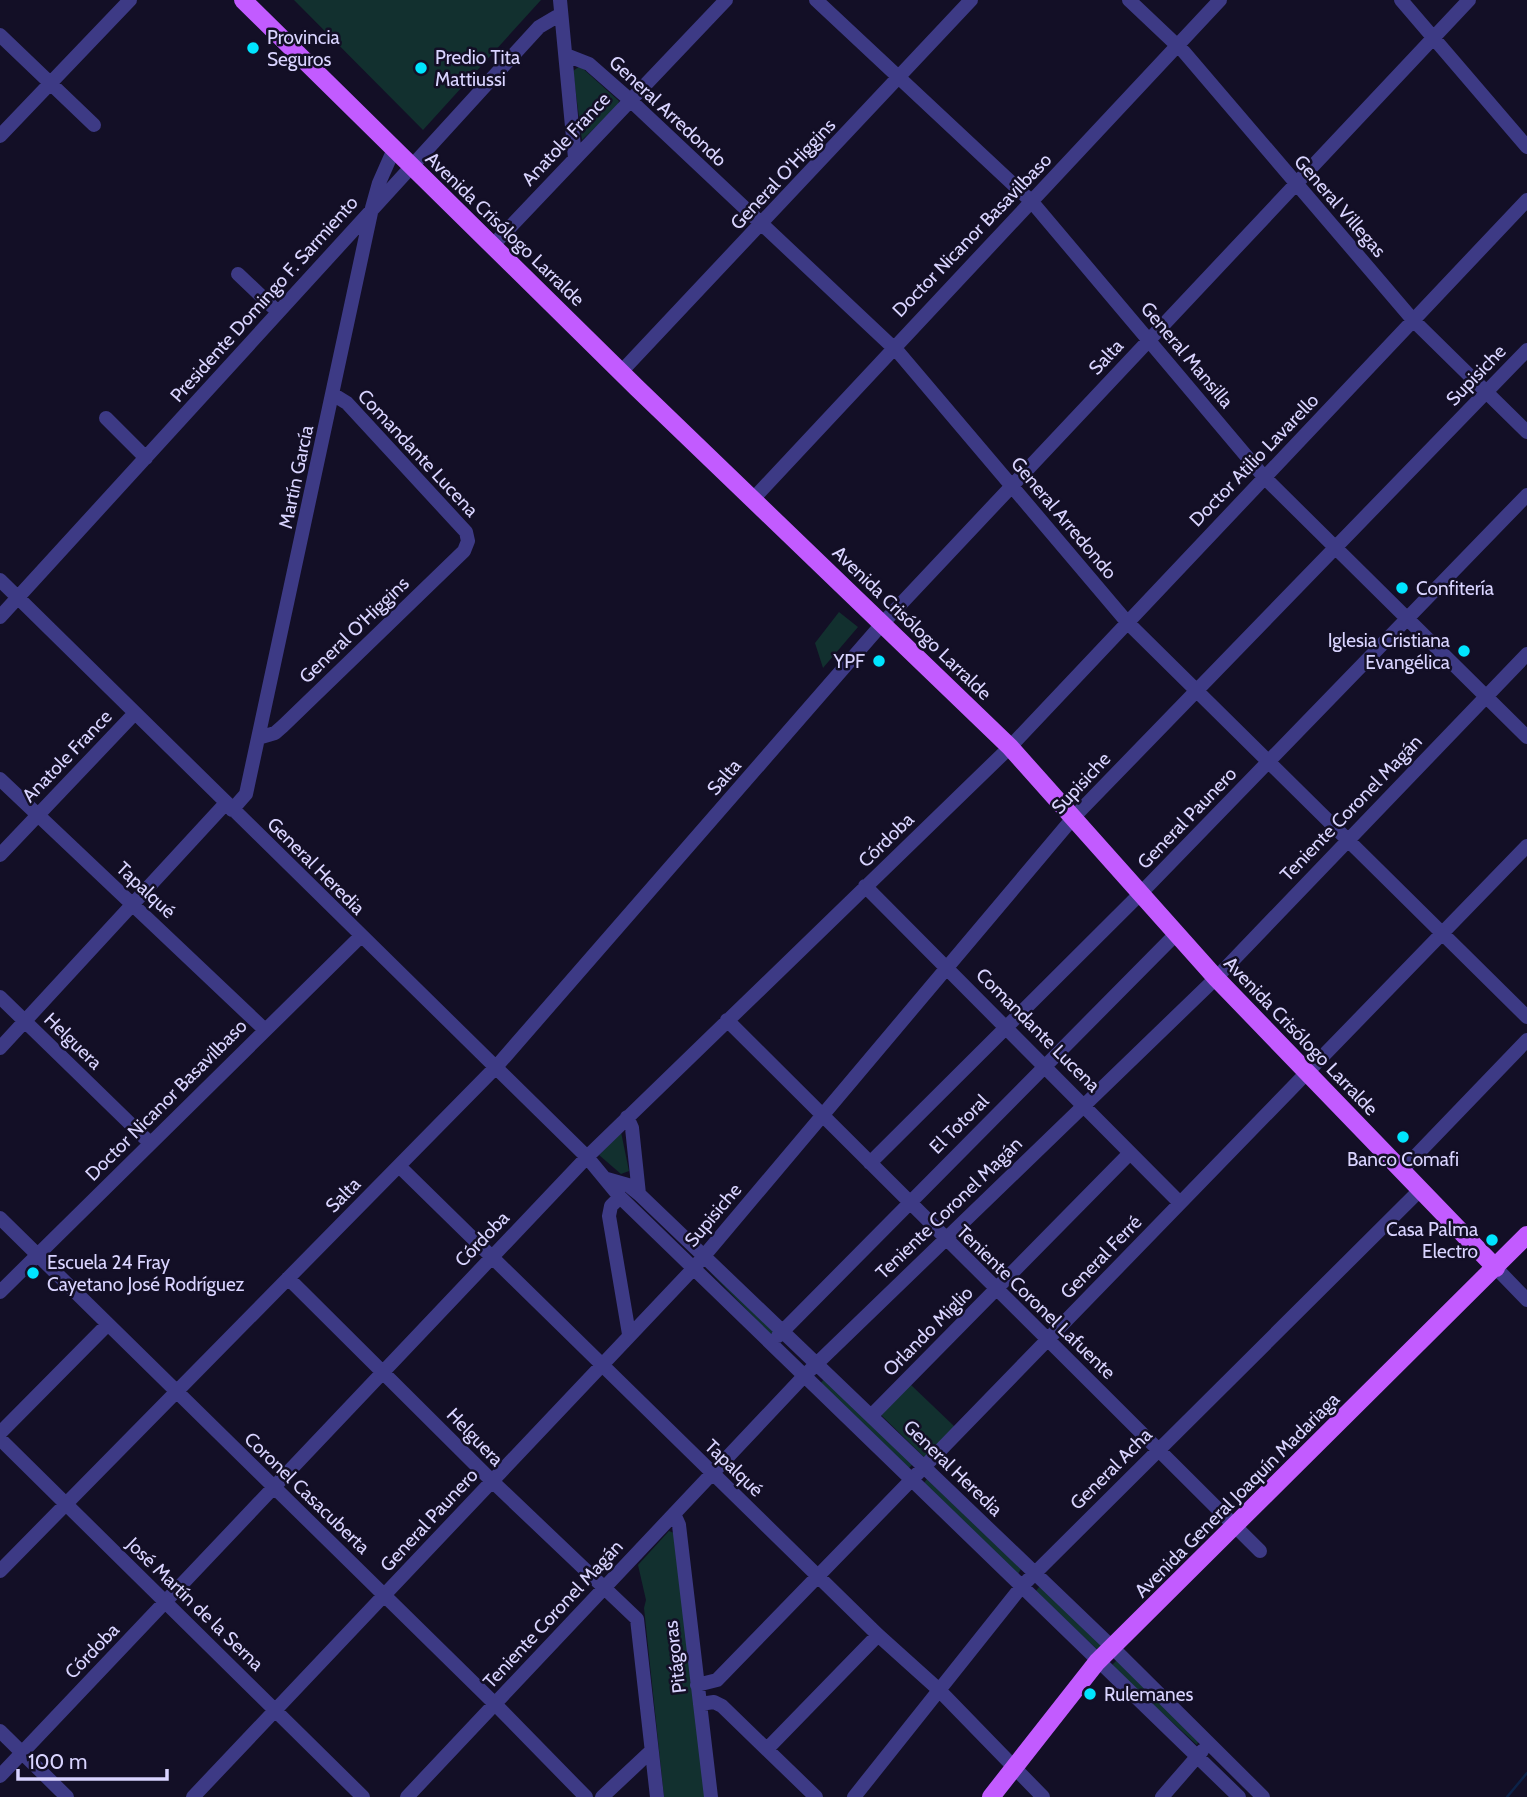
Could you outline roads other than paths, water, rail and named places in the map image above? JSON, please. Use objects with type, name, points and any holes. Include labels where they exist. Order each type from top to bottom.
[{"type":"main road","name":"Avenida Crisólogo Larralde","points":[[243,0],[394,149],[414,163],[621,372],[1010,747],[1216,978],[1496,1268]]},
{"type":"main road","name":"Avenida General Joaquín Madariaga","points":[[991,1797],[1097,1662],[1527,1235]]},
{"type":"street","points":[[0,136],[130,0]]},
{"type":"street","name":"Anatole France","points":[[493,245],[726,0]]},
{"type":"street","name":"General Mansilla","points":[[816,0],[1032,202],[1264,477],[1527,737]]},
{"type":"street","name":"General O'Higgins","points":[[621,372],[971,0]]},
{"type":"street","name":"General Villegas","points":[[1129,0],[1177,46],[1413,320],[1527,432]]},
{"type":"street","name":"Doctor Nicanor Basavilbaso","points":[[754,498],[892,347],[1032,202],[1220,0]]},
{"type":"street","points":[[1401,0],[1527,147]]},
{"type":"street","name":"Salta","points":[[0,1571],[495,1067],[882,624],[1469,0]]},
{"type":"street","points":[[561,7],[575,158]]},
{"type":"street","name":"Presidente Domingo F. Sarmiento","points":[[0,617],[372,208],[539,27],[561,7]]},
{"type":"street","points":[[0,35],[94,125]]},
{"type":"street","name":"General Arredondo","points":[[566,55],[589,64],[630,100],[892,347],[1127,622],[1527,1017]]},
{"type":"street","name":"Martín García","points":[[229,807],[246,794],[334,395],[372,208],[379,183],[394,149]]},
{"type":"street","name":"Doctor Atilio Lavarello","points":[[1010,747],[1527,200]]},
{"type":"street","points":[[238,274],[278,312]]},
{"type":"street","name":"Supisiche","points":[[694,1269],[1073,818],[1527,350]]},
{"type":"street","name":"Comandante Lucena","points":[[334,395],[347,403],[466,532],[468,541]]},
{"type":"street","points":[[106,418],[146,457]]},
{"type":"street","name":"General Paunero","points":[[870,1163],[1140,894],[1527,495]]},
{"type":"street","name":"General O'Higgins","points":[[258,738],[275,733],[283,726],[464,551],[468,541]]},
{"type":"street","name":"General Heredia","points":[[0,580],[360,937],[587,1157],[620,1197],[1239,1797]]},
{"type":"street","name":"Teniente Coronel Magán","points":[[407,1797],[805,1375],[1216,978],[1346,839],[1527,654]]},
{"type":"street","name":"Anatole France","points":[[0,855],[134,714]]},
{"type":"street","name":"Córdoba","points":[[0,1776],[587,1157],[1010,747]]},
{"type":"street","name":"Tapalqué","points":[[0,779],[265,1030]]},
{"type":"street","points":[[0,1048],[133,903],[229,807]]},
{"type":"street","name":"General Ferré","points":[[697,1685],[717,1680],[1527,846]]},
{"type":"street","name":"Comandante Lucena","points":[[865,886],[1045,1064],[1180,1203]]},
{"type":"street","name":"El Totoral","points":[[772,1343],[1175,934]]},
{"type":"street","name":"Doctor Nicanor Basavilbaso","points":[[0,1292],[360,937]]},
{"type":"street","name":"Helguera","points":[[0,997],[150,1143]]},
{"type":"street","name":"Teniente Coronel Lafuente","points":[[727,1020],[1260,1551]]},
{"type":"street","points":[[1402,1170],[1527,1040]]},
{"type":"street","points":[[627,1117],[632,1128],[639,1194]]},
{"type":"street","name":"Orlando Miglio","points":[[871,1416],[1130,1153]]},
{"type":"street","name":"Tapalqué","points":[[399,1166],[818,1577],[938,1689],[1043,1797]]},
{"type":"street","name":"General Heredia","points":[[607,1178],[628,1185],[705,1256],[1112,1647],[1263,1797]]},
{"type":"street","name":"General Acha","points":[[854,1797],[1021,1586],[1420,1190]]},
{"type":"street","points":[[620,1197],[611,1206],[609,1216],[629,1334]]},
{"type":"street","name":"Coronel Casacuberta","points":[[0,1218],[495,1704],[586,1797]]},
{"type":"street","name":"Avenida Crisólogo Larralde","points":[[1496,1268],[1527,1300]]},
{"type":"street","name":"General Paunero","points":[[193,1797],[385,1596],[601,1363],[694,1269]]},
{"type":"street","name":"Helguera","points":[[288,1278],[492,1481],[637,1619],[652,1751]]},
{"type":"street","points":[[0,1433],[107,1325]]},
{"type":"street","name":"José Martín de la Serna","points":[[0,1439],[363,1797]]},
{"type":"street","name":"Pitágoras","points":[[674,1514],[679,1525],[711,1797]]},
{"type":"street","points":[[767,1749],[878,1635]]},
{"type":"street","points":[[700,1704],[714,1702],[722,1706],[816,1797]]},
{"type":"street","points":[[0,1731],[66,1797]]},
{"type":"street","points":[[1162,1797],[1196,1756],[1209,1745]]},
{"type":"street","points":[[602,1797],[652,1751]]},
{"type":"street","points":[[652,1751],[657,1797]]},
{"type":"waterway","points":[[1507,1797],[1527,1773]]},
{"type":"place","name":"Provincia Seguros","points":[[253,48]]},
{"type":"place","name":"Predio Tita Mattiussi","points":[[421,68]]},
{"type":"place","name":"Confitería","points":[[1402,588]]},
{"type":"place","name":"Iglesia Cristiana Evangélica","points":[[1464,651]]},
{"type":"place","name":"YPF","points":[[879,661]]},
{"type":"place","name":"Banco Comafi","points":[[1403,1137]]},
{"type":"place","name":"Casa Palma Electro","points":[[1492,1240]]},
{"type":"place","name":"Escuela 24 Fray Cayetano José Rodríguez","points":[[33,1273]]},
{"type":"place","name":"Rulemanes","points":[[1090,1694]]}]
